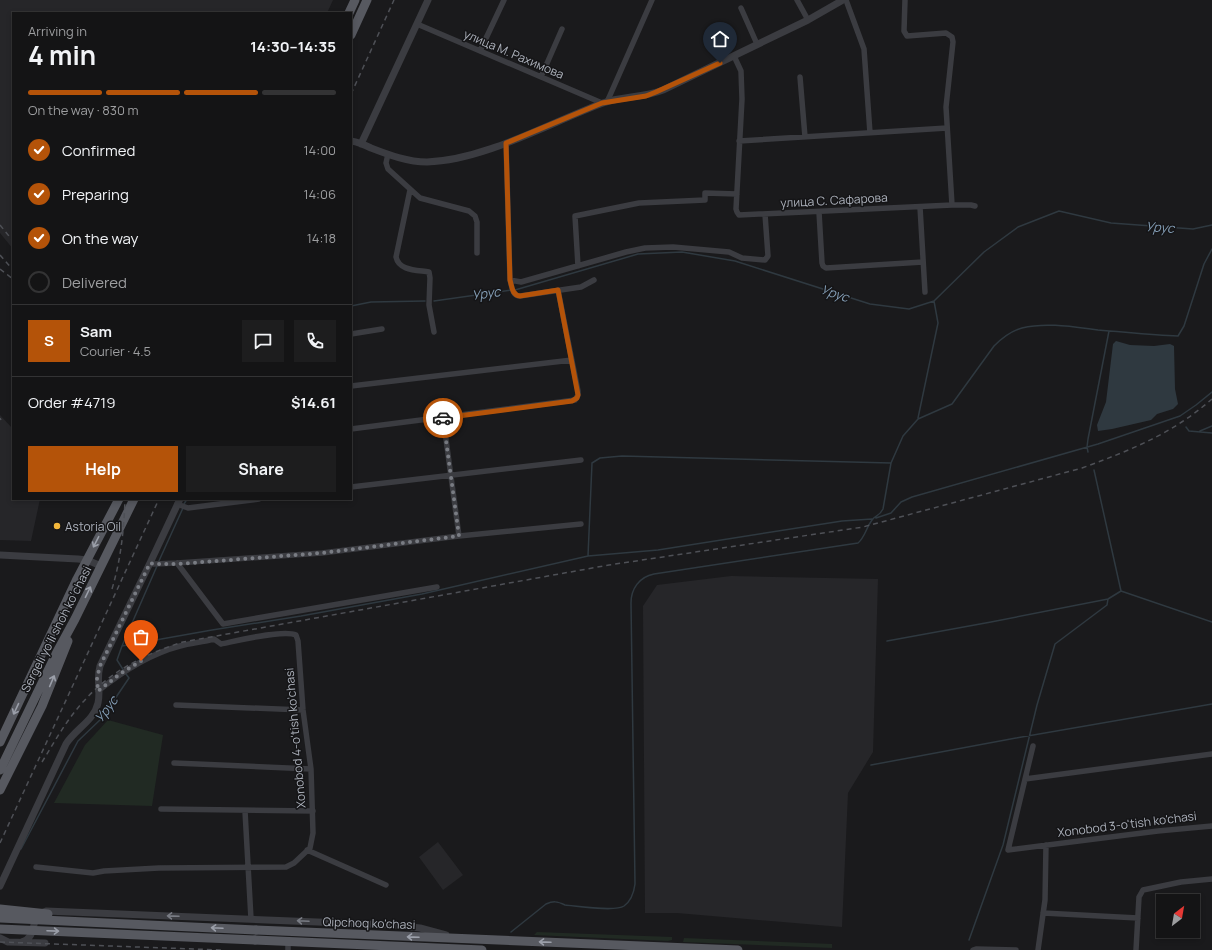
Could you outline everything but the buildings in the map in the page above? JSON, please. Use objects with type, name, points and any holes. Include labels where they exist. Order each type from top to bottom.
[{"type":"main road","points":[[349,12],[355,0]]},
{"type":"main road","points":[[352,33],[367,0]]},
{"type":"main road","name":"Sergeli yo‘li shoh ko‘chasi","points":[[0,742],[87,560],[118,500]]},
{"type":"main road","name":"Sergeli yo‘li shoh ko‘chasi","points":[[0,770],[57,652],[75,619],[134,500]]},
{"type":"main road","points":[[0,790],[42,706],[75,619]]},
{"type":"main road","points":[[0,909],[58,915],[83,921]]},
{"type":"main road","name":"Qipchoq ko'chasi","points":[[0,918],[466,939],[529,946],[738,950]]},
{"type":"main road","name":"Qipchoq ko'chasi","points":[[0,929],[255,940],[288,946],[482,950]]},
{"type":"street","points":[[361,144],[428,0]]},
{"type":"street","points":[[480,51],[504,0]]},
{"type":"street","points":[[605,102],[652,0]]},
{"type":"street","points":[[797,0],[808,20]]},
{"type":"street","points":[[352,141],[413,161],[426,162],[468,156],[506,143],[605,102],[646,96],[656,92],[808,20],[844,0],[864,49],[870,133]]},
{"type":"street","points":[[904,0],[904,31],[906,36],[946,33],[952,38],[946,106],[952,205]]},
{"type":"street","points":[[741,8],[757,44]]},
{"type":"street","name":"улица М. Рахимова","points":[[417,24],[541,77],[605,102]]},
{"type":"street","points":[[541,77],[562,29]]},
{"type":"street","name":"улица С. Сафарова","points":[[734,56],[741,71],[742,99],[736,209],[736,212],[739,215],[952,205],[975,206]]},
{"type":"street","points":[[800,77],[805,137]]},
{"type":"street","points":[[739,141],[947,128]]},
{"type":"street","points":[[506,143],[510,280],[516,296],[581,287],[594,280]]},
{"type":"street","points":[[388,154],[386,163],[388,169],[420,198],[472,213],[476,219],[477,253]]},
{"type":"street","points":[[410,190],[396,257],[397,261],[403,267],[429,272],[429,305],[434,332]]},
{"type":"street","points":[[578,266],[575,216],[638,203],[705,200],[705,193],[737,194]]},
{"type":"street","points":[[920,207],[925,292]]},
{"type":"street","points":[[819,212],[822,263],[826,268],[923,262]]},
{"type":"street","points":[[510,280],[521,282],[645,248],[673,247],[729,252],[742,258],[765,260],[768,256],[765,214]]},
{"type":"street","points":[[352,429],[575,400],[578,395],[578,391],[558,290]]},
{"type":"street","points":[[352,334],[382,329]]},
{"type":"street","points":[[352,386],[572,360]]},
{"type":"street","points":[[443,417],[452,474],[459,536]]},
{"type":"street","points":[[352,487],[581,460]]},
{"type":"street","points":[[0,886],[66,744],[95,711],[98,703],[97,678],[100,666],[155,564],[178,501],[188,508],[251,500]]},
{"type":"street","points":[[155,564],[177,564],[322,553],[459,536],[582,524]]},
{"type":"street","points":[[0,555],[64,557],[87,560],[101,566]]},
{"type":"street","points":[[177,564],[222,624],[437,587]]},
{"type":"street","name":"Xonobod 4-o'tish ko'chasi","points":[[36,867],[93,873],[159,868],[286,867],[294,863],[310,848],[313,833],[311,769],[303,710],[297,637],[291,633],[265,635],[220,644],[214,639],[180,646],[131,666],[98,691]]},
{"type":"street","points":[[176,704],[303,710]]},
{"type":"street","points":[[1033,746],[1025,779],[1212,754]]},
{"type":"street","points":[[174,763],[311,769]]},
{"type":"street","name":"Xonobod 3-o'tish ko'chasi","points":[[1025,779],[1008,850],[1158,830],[1212,826]]},
{"type":"street","points":[[161,809],[245,811],[313,810]]},
{"type":"street","points":[[245,811],[251,919]]},
{"type":"street","name":"Xonobod 3-o'tish ko'chasi","points":[[1038,950],[1045,900],[1046,845]]},
{"type":"street","points":[[307,850],[386,885]]},
{"type":"street","points":[[1136,950],[1139,897],[1143,890],[1181,882],[1212,879]]},
{"type":"street","points":[[22,942],[27,940],[32,934],[34,922],[38,915],[46,911],[393,925],[420,928],[466,939]]},
{"type":"street","points":[[1043,913],[1138,918]]},
{"type":"street","points":[[0,938],[8,942],[44,943],[34,934],[34,922]]},
{"type":"street","points":[[973,950],[1016,950]]},
{"type":"shaded area","points":[[0,0],[333,0],[327,12],[12,12],[12,248],[0,233]]},
{"type":"shaded area","points":[[1116,341],[1130,345],[1154,346],[1170,344],[1174,346],[1175,389],[1178,404],[1173,409],[1157,414],[1151,420],[1098,431],[1097,425],[1106,402],[1113,344]]},
{"type":"shaded area","points":[[0,415],[12,428],[12,500],[40,500],[31,541],[0,540]]},
{"type":"shaded area","points":[[731,576],[878,579],[873,752],[848,793],[842,927],[677,913],[645,913],[643,606],[657,585]]},
{"type":"shaded area","points":[[108,720],[163,735],[152,806],[54,803],[85,745]]},
{"type":"shaded area","points":[[438,842],[463,875],[443,890],[419,857]]},
{"type":"shaded area","points":[[537,932],[672,937],[672,940],[534,935]]},
{"type":"shaded area","points":[[684,938],[832,944],[832,948],[683,942]]},
{"type":"waterway","name":"Урус","points":[[515,290],[638,254],[682,252],[735,261],[870,304],[909,309],[934,301],[984,252],[1018,227],[1059,211],[1111,223],[1193,229],[1212,225]]},
{"type":"waterway","points":[[511,932],[548,903],[555,902],[565,905],[613,909],[624,906],[629,902],[633,893],[635,884],[631,598],[634,588],[640,581],[654,574],[858,543],[874,517],[883,509],[891,463],[903,436],[918,419],[952,404],[1000,340],[1018,329],[1041,325],[1178,336],[1184,326],[1204,264],[1212,249]]},
{"type":"waterway","name":"Урус","points":[[434,301],[511,290]]},
{"type":"waterway","name":"Урус","points":[[352,306],[371,302],[425,301]]},
{"type":"waterway","points":[[918,418],[938,323],[934,301]]},
{"type":"waterway","points":[[1088,452],[1088,439],[1109,331]]},
{"type":"waterway","points":[[876,518],[891,513],[901,502],[912,497],[1098,444],[1180,416],[1212,392]]},
{"type":"waterway","points":[[1200,431],[1212,426]]},
{"type":"waterway","points":[[1186,427],[1189,431],[1212,433]]},
{"type":"waterway","points":[[588,556],[592,463],[600,458],[622,456],[891,463]]},
{"type":"waterway","points":[[1094,470],[1121,591]]},
{"type":"waterway","name":"Урус","points":[[184,504],[186,500]]},
{"type":"waterway","name":"Урус","points":[[158,563],[183,508]]},
{"type":"waterway","points":[[122,646],[422,594],[588,556],[658,550],[842,521],[872,519]]},
{"type":"waterway","name":"Урус","points":[[124,671],[117,660],[157,566]]},
{"type":"waterway","points":[[887,641],[1108,599],[1121,591],[1212,622]]},
{"type":"waterway","points":[[969,940],[1003,845],[1037,705],[1055,644],[1107,605],[1108,599]]},
{"type":"waterway","name":"Урус","points":[[21,849],[78,741],[102,718],[129,678],[126,674]]},
{"type":"waterway","points":[[871,765],[1212,704]]},
{"type":"railway","points":[[352,92],[394,0]]},
{"type":"railway","points":[[0,225],[12,240]]},
{"type":"railway","points":[[0,255],[12,269]]},
{"type":"railway","points":[[0,269],[12,278]]},
{"type":"railway","points":[[42,762],[72,715],[105,681],[117,672],[142,658],[183,642],[609,565],[863,527],[1082,468],[1117,455],[1150,440],[1182,422],[1212,399]]},
{"type":"railway","points":[[112,589],[122,544],[125,500]]},
{"type":"railway","points":[[0,843],[159,500]]},
{"type":"railway","points":[[0,942],[221,950]]},
{"type":"way so far","points":[[141,661],[131,666],[98,691],[97,678],[100,666],[150,563],[177,564],[322,553],[459,536],[452,474],[443,418]]},
{"type":"place","name":"Astoria Oil","points":[[57,526]]},
{"type":"route","points":[[443,418],[572,401],[575,400],[578,395],[558,290],[516,296],[510,280],[506,143],[602,103],[646,96],[663,90],[720,63]]}]
